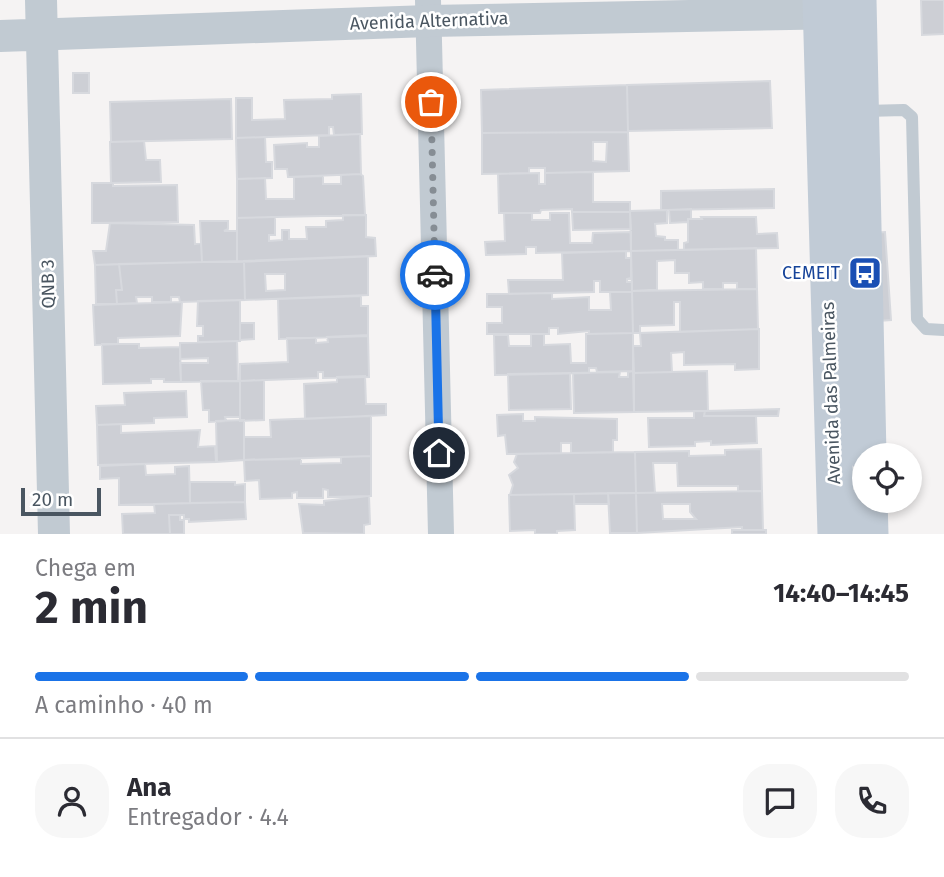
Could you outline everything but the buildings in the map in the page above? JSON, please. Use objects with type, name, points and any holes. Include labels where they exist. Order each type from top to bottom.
[{"type":"main road","name":"Avenida das Palmeiras","points":[[858,6],[868,443]]},
{"type":"main road","name":"Avenida das Palmeiras","points":[[821,7],[856,525]]},
{"type":"street","name":"QNB 3","points":[[41,0],[54,534]]},
{"type":"street","name":"Avenida Alternativa","points":[[0,36],[428,10],[858,6]]},
{"type":"street","points":[[428,10],[441,534]]},
{"type":"lane","points":[[861,111],[904,110],[912,117],[917,319],[926,329],[944,330]]},
{"type":"way so far","points":[[431,102],[435,275]]},
{"type":"place","name":"CEMEIT","points":[[865,273]]},
{"type":"route","points":[[435,275],[439,453]]}]
